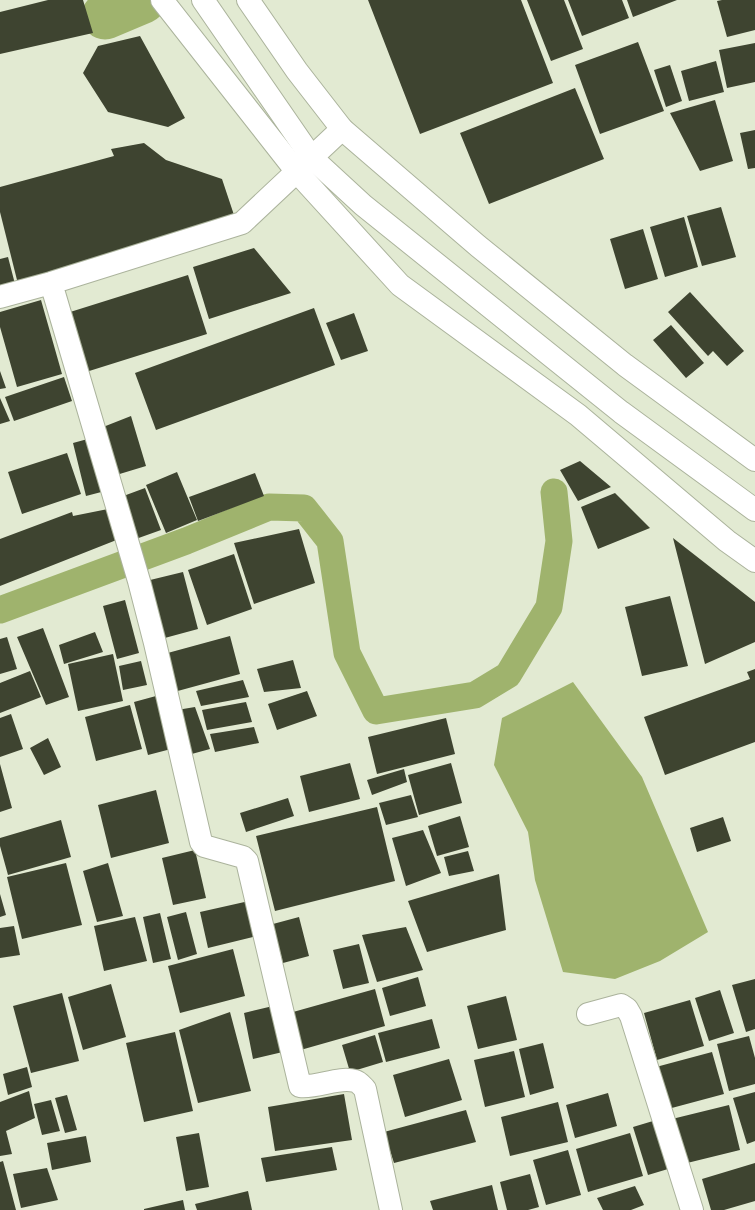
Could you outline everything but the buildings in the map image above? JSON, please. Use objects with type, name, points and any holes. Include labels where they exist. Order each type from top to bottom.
[{"type":"main road","points":[[162,0],[305,165],[400,284],[578,415],[727,541],[755,560]]},
{"type":"main road","points":[[203,0],[305,165],[363,205],[609,403],[755,510]]},
{"type":"main road","points":[[248,0],[297,71],[342,129],[478,246],[625,365],[755,460]]},
{"type":"main road","points":[[0,298],[242,223],[342,129]]},
{"type":"main road","points":[[51,283],[155,643],[201,842],[204,846],[210,849],[243,858],[247,861],[300,1086],[308,1087],[346,1079],[357,1082],[365,1089],[391,1210]]},
{"type":"main road","points":[[588,1014],[621,1005],[627,1009],[632,1016],[692,1210]]},
{"type":"shaded area","points":[[573,682],[642,777],[708,932],[660,961],[615,979],[563,972],[535,880],[528,832],[494,765],[502,718]]},
{"type":"waterway","points":[[105,16],[143,0]]},
{"type":"waterway","points":[[0,610],[186,541],[269,507],[304,508],[330,541],[347,653],[376,711],[475,695],[508,675],[549,607],[559,541],[554,492]]}]
